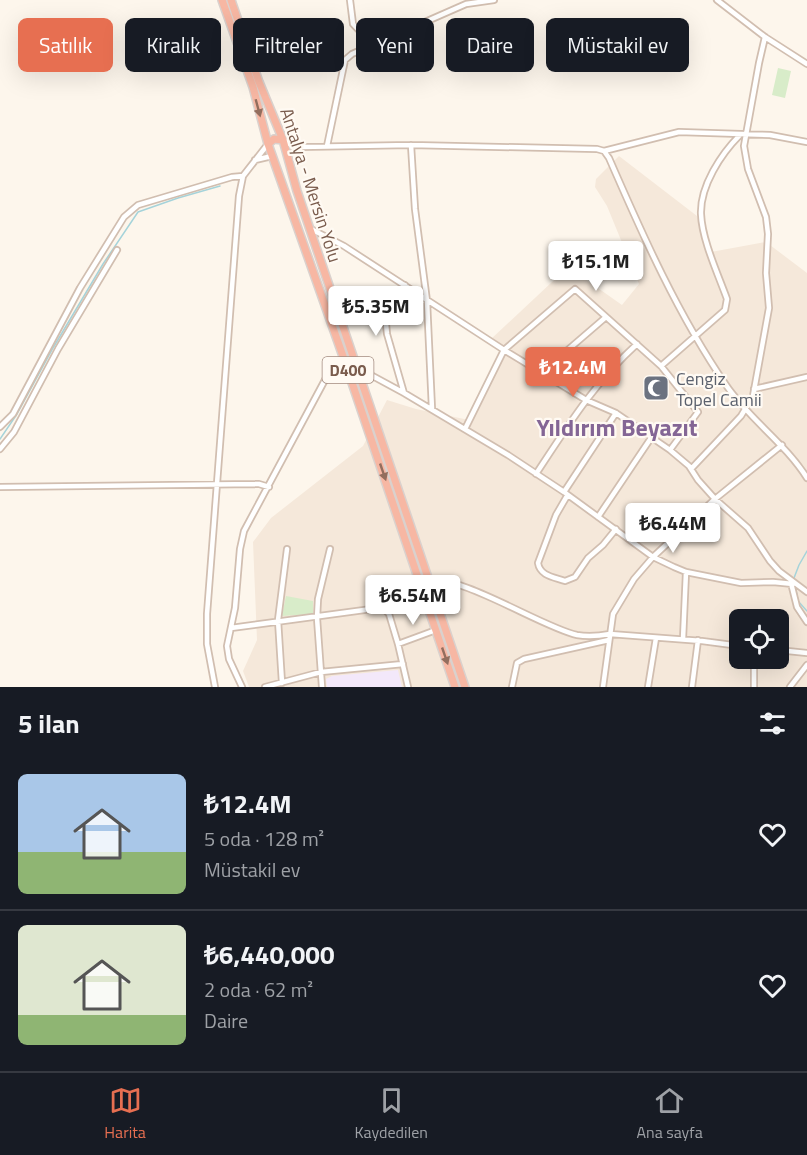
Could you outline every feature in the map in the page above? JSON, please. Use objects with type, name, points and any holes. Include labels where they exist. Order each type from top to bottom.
[{"type":"highway","name":"Antalya - Mersin Yolu","points":[[222,0],[253,87],[272,156],[344,359],[455,687]]},
{"type":"highway","name":"Antalya - Mersin Yolu","points":[[231,0],[259,82],[283,140],[309,228],[465,687]]},
{"type":"highway","points":[[268,144],[274,139],[283,140]]},
{"type":"highway","points":[[272,156],[280,158],[287,154]]},
{"type":"street","points":[[350,0],[353,24],[356,27]]},
{"type":"street","points":[[434,18],[466,4],[494,0]]},
{"type":"street","points":[[717,0],[807,64]]},
{"type":"street","points":[[691,469],[747,408],[754,389],[769,308],[766,273],[768,234],[766,217],[746,159],[744,146],[765,36]]},
{"type":"street","points":[[327,146],[345,60],[356,52]]},
{"type":"street","points":[[283,140],[300,147],[411,145],[604,151],[679,132],[770,135],[807,142]]},
{"type":"street","points":[[661,366],[727,305],[728,299],[704,233],[701,213],[706,190],[714,171],[730,145],[740,135]]},
{"type":"street","points":[[215,687],[207,644],[207,614],[238,196],[243,176],[268,144]]},
{"type":"street","points":[[411,145],[416,220],[427,301],[432,410]]},
{"type":"street","points":[[287,154],[300,147]]},
{"type":"street","points":[[604,151],[650,252],[727,386],[782,445],[807,478]]},
{"type":"street","points":[[255,160],[272,156]]},
{"type":"street","points":[[0,427],[13,414],[81,288],[131,209],[232,177],[243,176]]},
{"type":"street","points":[[309,228],[344,246],[541,373],[585,399],[616,413],[670,450],[691,469],[715,499],[748,528],[770,561],[793,584],[807,591]]},
{"type":"street","points":[[0,449],[14,432],[58,349],[117,250]]},
{"type":"street","points":[[404,393],[386,324],[405,285]]},
{"type":"street","points":[[465,429],[504,350],[575,289],[661,366],[698,412],[670,450]]},
{"type":"street","points":[[541,373],[606,317]]},
{"type":"street","points":[[536,474],[585,399],[615,364],[637,344]]},
{"type":"street","points":[[242,687],[229,659],[227,646],[244,531],[326,378],[344,359]]},
{"type":"street","points":[[356,367],[465,429],[536,474],[653,557],[686,572],[741,583],[793,584]]},
{"type":"street","points":[[754,389],[807,377]]},
{"type":"street","points":[[616,413],[566,494],[538,563],[539,568],[543,573],[565,581],[575,577],[588,558],[616,529]]},
{"type":"street","points":[[598,517],[651,438]]},
{"type":"street","points":[[603,687],[613,614],[634,579],[653,557],[715,499],[782,445]]},
{"type":"street","points":[[0,487],[259,484],[269,487]]},
{"type":"street","points":[[282,682],[278,620],[287,549]]},
{"type":"street","points":[[321,687],[318,599],[330,549]]},
{"type":"street","points":[[683,639],[686,572]]},
{"type":"street","points":[[429,582],[435,579],[464,587],[575,635],[610,634],[729,644]]},
{"type":"street","points":[[793,584],[797,608],[807,622]]},
{"type":"street","points":[[231,628],[379,608],[389,614],[408,687]]},
{"type":"street","points":[[398,644],[436,630]]},
{"type":"street","points":[[648,687],[656,638]]},
{"type":"street","points":[[512,687],[517,663],[524,659],[609,640]]},
{"type":"street","points":[[692,687],[698,640]]},
{"type":"street","points":[[789,651],[807,653]]},
{"type":"street","points":[[265,687],[321,672],[403,664]]},
{"type":"street","points":[[790,687],[807,665]]},
{"type":"street","points":[[754,669],[754,687]]},
{"type":"shaded area","points":[[619,156],[697,216],[711,252],[766,242],[807,273],[807,687],[249,687],[243,671],[257,640],[253,542],[271,518],[363,446],[387,400],[416,409],[469,420],[504,358],[490,340],[568,267],[622,305],[639,284],[607,206],[595,187],[596,179]]},
{"type":"shaded area","points":[[398,670],[402,687],[327,687],[326,679],[332,676]]},
{"type":"green space","points":[[778,68],[791,71],[785,98],[772,95]]},
{"type":"green space","points":[[286,596],[313,601],[313,614],[282,616]]},
{"type":"waterway","points":[[0,439],[17,414],[103,264],[138,212],[220,186]]},
{"type":"waterway","points":[[794,578],[807,551]]},
{"type":"waterway","points":[[796,590],[798,601],[807,611]]},
{"type":"place","name":"Cengiz Topel Camii","points":[[656,388]]},
{"type":"district","name":"Yıldırım Beyazıt","points":[[617,427]]}]
